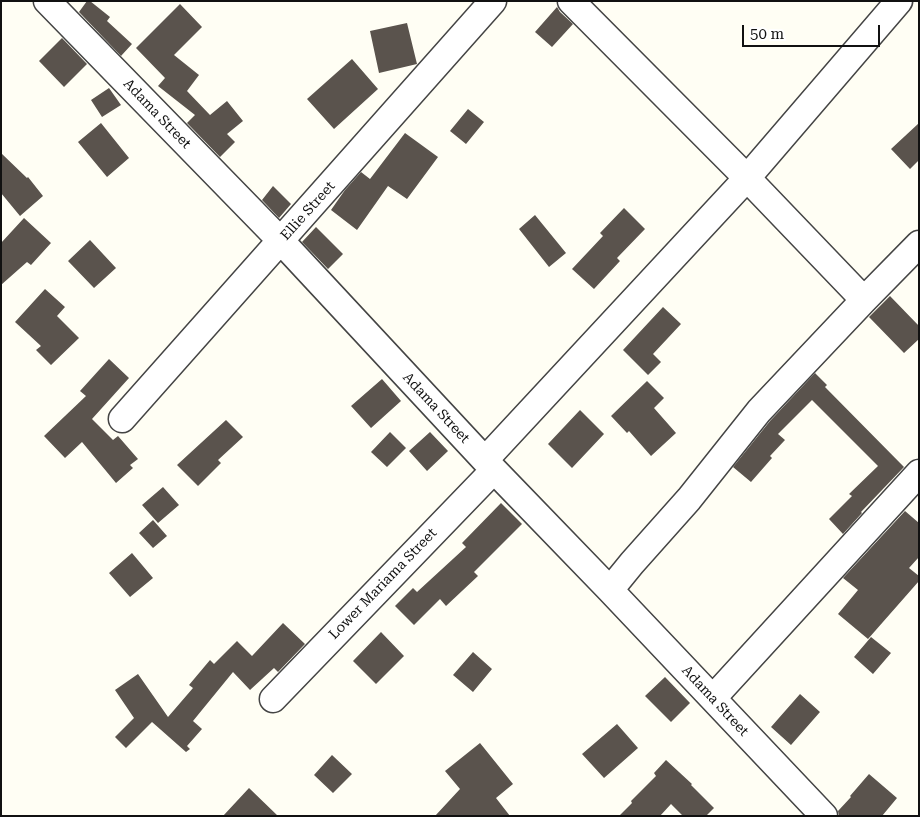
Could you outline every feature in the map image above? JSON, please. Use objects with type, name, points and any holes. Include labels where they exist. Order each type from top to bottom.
[{"type":"street","name":"Adama Street","points":[[47,1],[281,242],[824,816]]},
{"type":"street","name":"Ellie Street","points":[[122,419],[493,1]]},
{"type":"street","points":[[571,1],[864,300]]},
{"type":"street","name":"Lower Mariama Street","points":[[273,698],[490,465],[746,178],[899,1]]},
{"type":"street","points":[[610,590],[689,499],[759,411],[919,244]]},
{"type":"street","points":[[713,698],[919,473]]},
{"type":"building","points":[[87,1],[90,1],[110,17],[107,21],[132,44],[121,56],[79,12]]},
{"type":"building","points":[[180,4],[202,27],[174,55],[199,75],[187,91],[210,115],[227,101],[243,121],[227,134],[235,142],[220,157],[187,123],[195,115],[158,86],[165,78],[136,48]]},
{"type":"building","points":[[557,7],[573,24],[552,47],[535,32]]},
{"type":"building","points":[[407,23],[417,64],[379,73],[370,31]]},
{"type":"building","points":[[62,38],[87,64],[64,87],[39,61]]},
{"type":"building","points":[[352,59],[378,89],[334,129],[307,99]]},
{"type":"building","points":[[109,88],[121,105],[102,117],[91,100]]},
{"type":"building","points":[[468,109],[484,122],[466,144],[450,131]]},
{"type":"building","points":[[101,123],[129,158],[107,177],[78,142]]},
{"type":"building","points":[[919,123],[919,160],[910,169],[891,149]]},
{"type":"building","points":[[405,133],[438,157],[407,199],[388,186],[357,230],[331,210],[361,172],[370,179]]},
{"type":"building","points":[[1,153],[28,177],[43,196],[20,216],[1,193]]},
{"type":"building","points":[[273,186],[291,204],[279,218],[262,200]]},
{"type":"building","points":[[624,208],[645,229],[617,258],[620,261],[594,289],[572,269],[603,236],[600,233]]},
{"type":"building","points":[[535,215],[566,253],[549,267],[519,229]]},
{"type":"building","points":[[24,218],[51,243],[31,265],[27,262],[1,285],[1,243]]},
{"type":"building","points":[[316,227],[343,254],[328,269],[302,242]]},
{"type":"building","points":[[90,240],[116,268],[94,288],[68,261]]},
{"type":"building","points":[[45,289],[65,307],[57,316],[79,338],[51,365],[36,350],[41,346],[15,322]]},
{"type":"building","points":[[890,296],[919,326],[919,339],[904,353],[869,317]]},
{"type":"building","points":[[663,307],[681,324],[653,354],[661,362],[648,375],[623,350]]},
{"type":"building","points":[[109,359],[129,378],[92,419],[113,440],[118,436],[138,459],[130,465],[133,468],[116,483],[82,442],[65,458],[44,436],[86,396],[80,391]]},
{"type":"building","points":[[815,373],[827,385],[825,387],[904,467],[861,512],[843,534],[829,519],[852,496],[849,494],[878,466],[812,400],[778,434],[785,440],[770,456],[772,458],[751,482],[733,467],[770,421]]},
{"type":"building","points":[[382,379],[401,401],[371,428],[351,406]]},
{"type":"building","points":[[647,381],[664,398],[654,408],[676,433],[651,456],[629,431],[627,433],[611,416]]},
{"type":"building","points":[[580,410],[604,434],[572,468],[548,444]]},
{"type":"building","points":[[226,420],[243,437],[218,460],[221,463],[198,486],[177,465]]},
{"type":"building","points":[[390,432],[406,448],[387,467],[371,452]]},
{"type":"building","points":[[430,432],[448,451],[427,471],[409,451]]},
{"type":"building","points":[[163,487],[179,505],[158,523],[142,505]]},
{"type":"building","points":[[501,503],[522,524],[474,572],[478,576],[446,606],[440,599],[414,625],[395,606],[413,588],[417,592],[466,547],[462,543]]},
{"type":"building","points":[[905,511],[919,523],[919,557],[909,568],[919,576],[919,581],[868,639],[838,614],[858,590],[843,578]]},
{"type":"building","points":[[153,520],[167,536],[153,548],[139,533]]},
{"type":"building","points":[[132,553],[153,578],[130,597],[109,573]]},
{"type":"building","points":[[283,623],[305,644],[278,672],[274,668],[250,690],[233,672],[193,721],[202,729],[187,746],[190,749],[186,752],[152,722],[126,748],[115,737],[134,718],[115,690],[138,674],[168,717],[193,688],[189,685],[210,660],[214,664],[237,641],[252,656]]},
{"type":"building","points":[[381,632],[404,656],[376,684],[353,661]]},
{"type":"building","points":[[871,637],[891,653],[873,674],[854,657]]},
{"type":"building","points":[[473,652],[492,669],[473,692],[453,675]]},
{"type":"building","points":[[665,677],[690,703],[671,722],[645,696]]},
{"type":"building","points":[[800,694],[820,712],[791,745],[771,727]]},
{"type":"building","points":[[617,724],[638,748],[604,778],[582,754]]},
{"type":"building","points":[[480,743],[513,784],[496,798],[510,816],[435,816],[460,789],[445,771]]},
{"type":"building","points":[[332,755],[352,774],[333,793],[314,775]]},
{"type":"building","points":[[666,760],[714,808],[706,816],[683,816],[671,804],[660,816],[619,816],[656,776],[654,773]]},
{"type":"building","points":[[869,774],[897,798],[882,816],[839,816],[838,811]]},
{"type":"building","points":[[249,788],[278,816],[223,816]]}]
